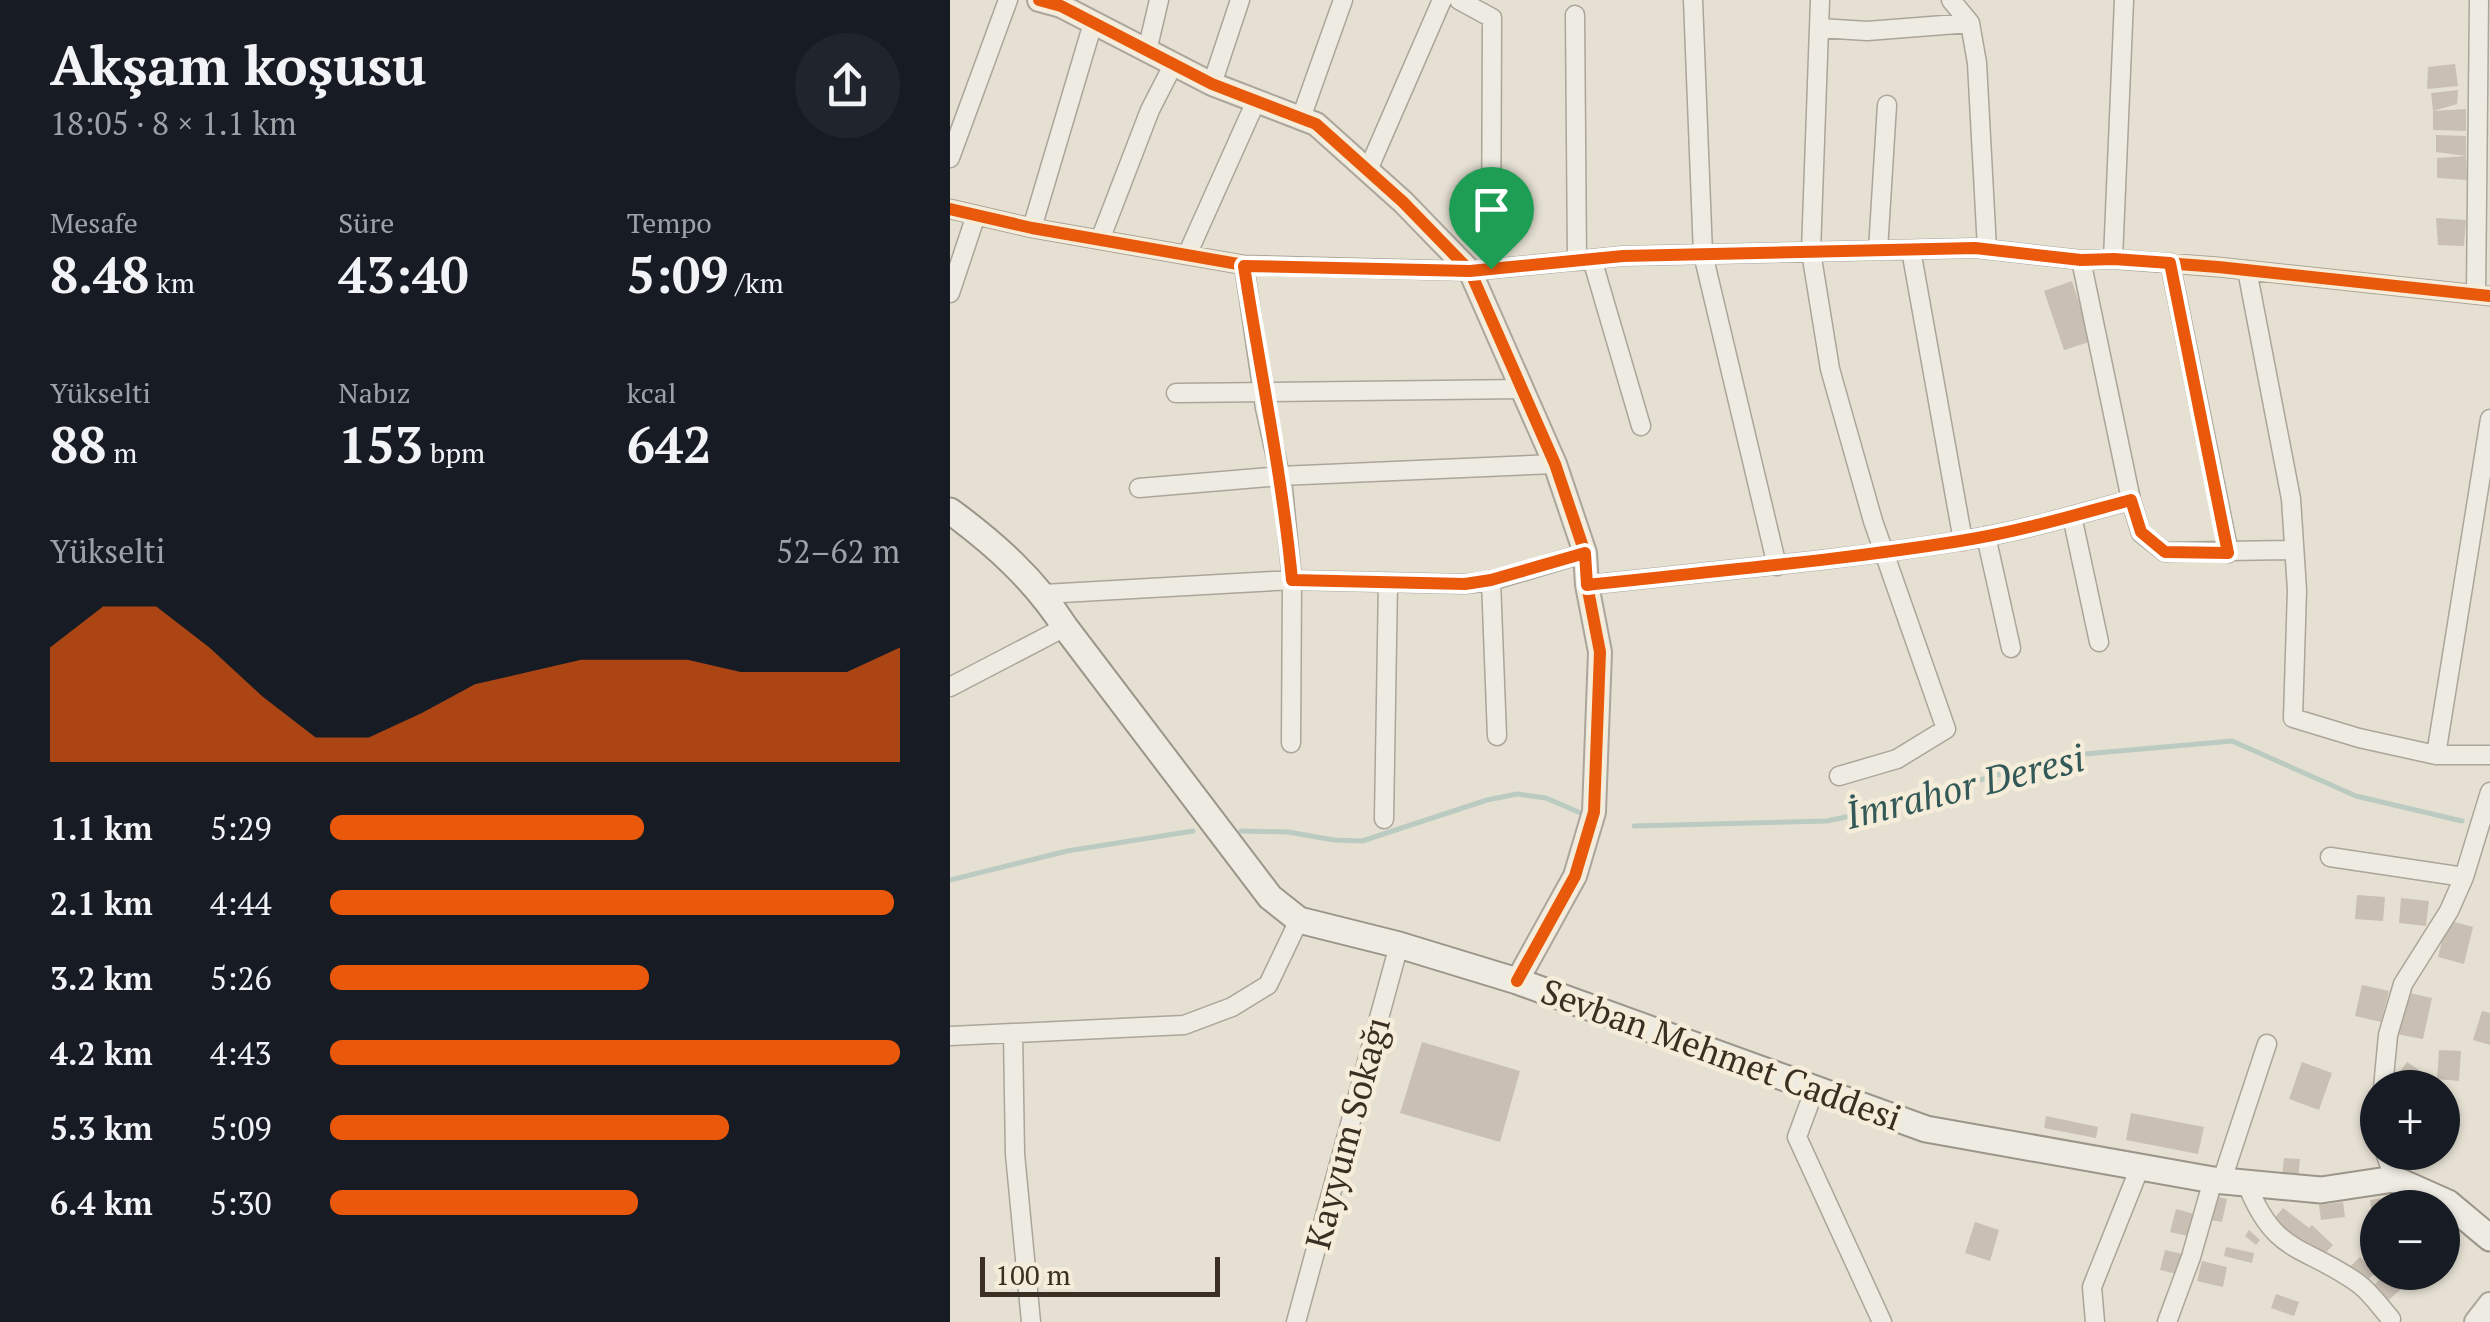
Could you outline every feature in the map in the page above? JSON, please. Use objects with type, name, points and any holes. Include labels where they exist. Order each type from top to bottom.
[{"type":"main road","name":"Sevban Mehmet Caddesi","points":[[950,511],[988,538],[1044,594],[1247,868],[1270,897],[1299,920],[1517,981],[1926,1129],[2227,1181],[2321,1190],[2394,1180]]},
{"type":"main road","points":[[2394,1180],[2448,1203],[2490,1238]]},
{"type":"street","points":[[950,158],[1008,0]]},
{"type":"street","points":[[1039,0],[1061,6],[1212,84],[1316,124],[1480,270]]},
{"type":"street","points":[[1147,52],[1159,0]]},
{"type":"street","points":[[1212,84],[1240,0]]},
{"type":"street","points":[[1301,118],[1342,0]]},
{"type":"street","points":[[1368,170],[1442,0]]},
{"type":"street","points":[[1459,0],[1492,18],[1480,270],[1585,553],[1600,652],[1594,812],[1575,876],[1517,981]]},
{"type":"street","points":[[1693,0],[1703,254],[1778,566]]},
{"type":"street","points":[[1820,0],[1811,252],[1830,369],[1884,552],[1946,729],[1897,759],[1838,776]]},
{"type":"street","points":[[1951,0],[1970,23],[1977,63],[1986,249]]},
{"type":"street","points":[[2114,259],[2124,0]]},
{"type":"street","points":[[950,209],[1032,228],[1244,266],[1480,270],[1703,254],[1986,249],[2081,260],[2247,270],[2483,295],[2479,0]]},
{"type":"street","points":[[1575,15],[1584,260],[1641,426]]},
{"type":"street","points":[[1032,228],[1093,23]]},
{"type":"street","points":[[1820,28],[1867,31],[1970,23]]},
{"type":"street","points":[[1100,240],[1150,110],[1173,64]]},
{"type":"street","points":[[1187,255],[1256,101]]},
{"type":"street","points":[[1878,250],[1886,105]]},
{"type":"street","points":[[950,294],[976,215]]},
{"type":"street","points":[[1911,250],[1963,541]]},
{"type":"street","points":[[2081,260],[2141,532],[2165,552],[2292,550]]},
{"type":"street","points":[[2170,263],[2228,553]]},
{"type":"street","points":[[1244,266],[1280,476],[1292,580],[1291,742]]},
{"type":"street","points":[[2247,270],[2291,499],[2296,590],[2293,718],[2436,756],[2490,754]]},
{"type":"street","points":[[1176,393],[1523,389]]},
{"type":"street","points":[[2436,756],[2490,419]]},
{"type":"street","points":[[1140,488],[1280,476],[1555,464]]},
{"type":"street","points":[[1587,585],[1778,566],[1963,541],[2131,500]]},
{"type":"street","points":[[2072,516],[2100,642]]},
{"type":"street","points":[[1986,536],[2011,648]]},
{"type":"street","points":[[1044,594],[1292,580],[1465,584],[1585,553]]},
{"type":"street","points":[[1491,580],[1497,736]]},
{"type":"street","points":[[1384,819],[1388,582]]},
{"type":"street","points":[[950,686],[1066,628]]},
{"type":"street","points":[[2385,1070],[2388,1036],[2403,984],[2449,911],[2464,877],[2490,792]]},
{"type":"street","points":[[2330,857],[2464,877]]},
{"type":"street","points":[[950,1036],[1184,1025],[1232,1007],[1268,985],[1299,920]]},
{"type":"street","name":"Kayyum Sokağı","points":[[1296,1322],[1399,945]]},
{"type":"street","points":[[1014,1033],[1015,1154],[1031,1322]]},
{"type":"street","points":[[2167,1322],[2191,1257],[2227,1181],[2267,1044]]},
{"type":"street","points":[[1815,1088],[1797,1138],[1882,1322]]},
{"type":"street","points":[[2094,1322],[2092,1287],[2140,1167]]},
{"type":"street","points":[[2391,1170],[2394,1180]]},
{"type":"street","points":[[2227,1181],[2286,1245],[2360,1285],[2390,1322]]},
{"type":"street","points":[[2476,1322],[2490,1304]]},
{"type":"building","points":[[2455,64],[2458,86],[2427,89],[2428,67]]},
{"type":"building","points":[[2458,90],[2457,104],[2433,111],[2431,93]]},
{"type":"building","points":[[2466,109],[2466,131],[2433,130],[2433,111]]},
{"type":"building","points":[[2436,135],[2466,136],[2466,156],[2436,152]]},
{"type":"building","points":[[2466,156],[2467,180],[2437,178],[2437,158]]},
{"type":"building","points":[[2436,218],[2466,220],[2464,246],[2438,245]]},
{"type":"building","points":[[2072,281],[2092,341],[2064,350],[2044,291]]},
{"type":"building","points":[[2357,895],[2385,897],[2383,921],[2355,919]]},
{"type":"building","points":[[2401,898],[2429,901],[2426,926],[2399,923]]},
{"type":"building","points":[[2447,920],[2473,927],[2464,964],[2438,957]]},
{"type":"building","points":[[2362,985],[2389,991],[2381,1022],[2355,1016]]},
{"type":"building","points":[[2405,992],[2432,998],[2423,1039],[2396,1034]]},
{"type":"building","points":[[2482,1011],[2490,1013],[2490,1045],[2473,1040]]},
{"type":"building","points":[[1422,1042],[1520,1071],[1500,1142],[1400,1113]]},
{"type":"building","points":[[2439,1050],[2461,1051],[2460,1070],[2438,1070]]},
{"type":"building","points":[[2302,1062],[2332,1073],[2319,1110],[2289,1099]]},
{"type":"building","points":[[2407,1062],[2419,1070],[2401,1070]]},
{"type":"building","points":[[2131,1113],[2204,1127],[2198,1154],[2126,1140]]},
{"type":"building","points":[[2046,1116],[2098,1127],[2096,1138],[2044,1128]]},
{"type":"building","points":[[2284,1158],[2300,1159],[2298,1180],[2282,1178]]},
{"type":"building","points":[[2205,1194],[2227,1199],[2222,1222],[2200,1218]]},
{"type":"building","points":[[2343,1202],[2345,1217],[2321,1220],[2319,1205]]},
{"type":"building","points":[[2283,1208],[2309,1228],[2312,1225],[2333,1245],[2319,1260],[2272,1221]]},
{"type":"building","points":[[2176,1209],[2194,1214],[2188,1236],[2170,1232]]},
{"type":"building","points":[[1975,1222],[1999,1230],[1990,1261],[1965,1253]]},
{"type":"building","points":[[2249,1230],[2260,1240],[2256,1245],[2245,1236]]},
{"type":"building","points":[[2226,1247],[2254,1253],[2252,1263],[2224,1256]]},
{"type":"building","points":[[2165,1250],[2182,1254],[2177,1274],[2160,1270]]},
{"type":"building","points":[[2360,1257],[2360,1287],[2359,1288],[2344,1272]]},
{"type":"building","points":[[2202,1261],[2227,1267],[2223,1287],[2197,1281]]},
{"type":"building","points":[[2368,1290],[2400,1290],[2382,1306]]},
{"type":"building","points":[[2276,1294],[2299,1302],[2294,1316],[2271,1308]]},
{"type":"waterway","name":"İmrahor Deresi","points":[[1634,826],[1827,821],[2062,756],[2232,741],[2356,796],[2462,821]]},
{"type":"waterway","name":"İmrahor Deresi","points":[[1241,831],[1362,841],[1517,794],[1546,798],[1583,814]]},
{"type":"waterway","name":"İmrahor Deresi","points":[[950,880],[1067,851],[1193,831]]},
{"type":"cycle path","points":[[1039,0],[1061,6],[1212,84],[1316,124],[1403,202],[1470,271],[1555,464],[1585,553],[1600,652],[1594,812],[1575,876],[1517,981]]},
{"type":"cycle path","points":[[950,209],[1032,228],[1244,265],[1470,271],[1623,256],[1975,248],[2081,260],[2218,267],[2490,296]]},
{"type":"route","points":[[1975,248],[2081,260],[2170,263],[2228,553],[2165,552],[2141,532],[2131,500],[2063,520],[1963,541],[1806,564],[1587,585],[1585,553],[1465,584],[1292,580],[1283,489],[1265,408],[1244,266],[1491,269],[1623,256],[1975,248]]}]
